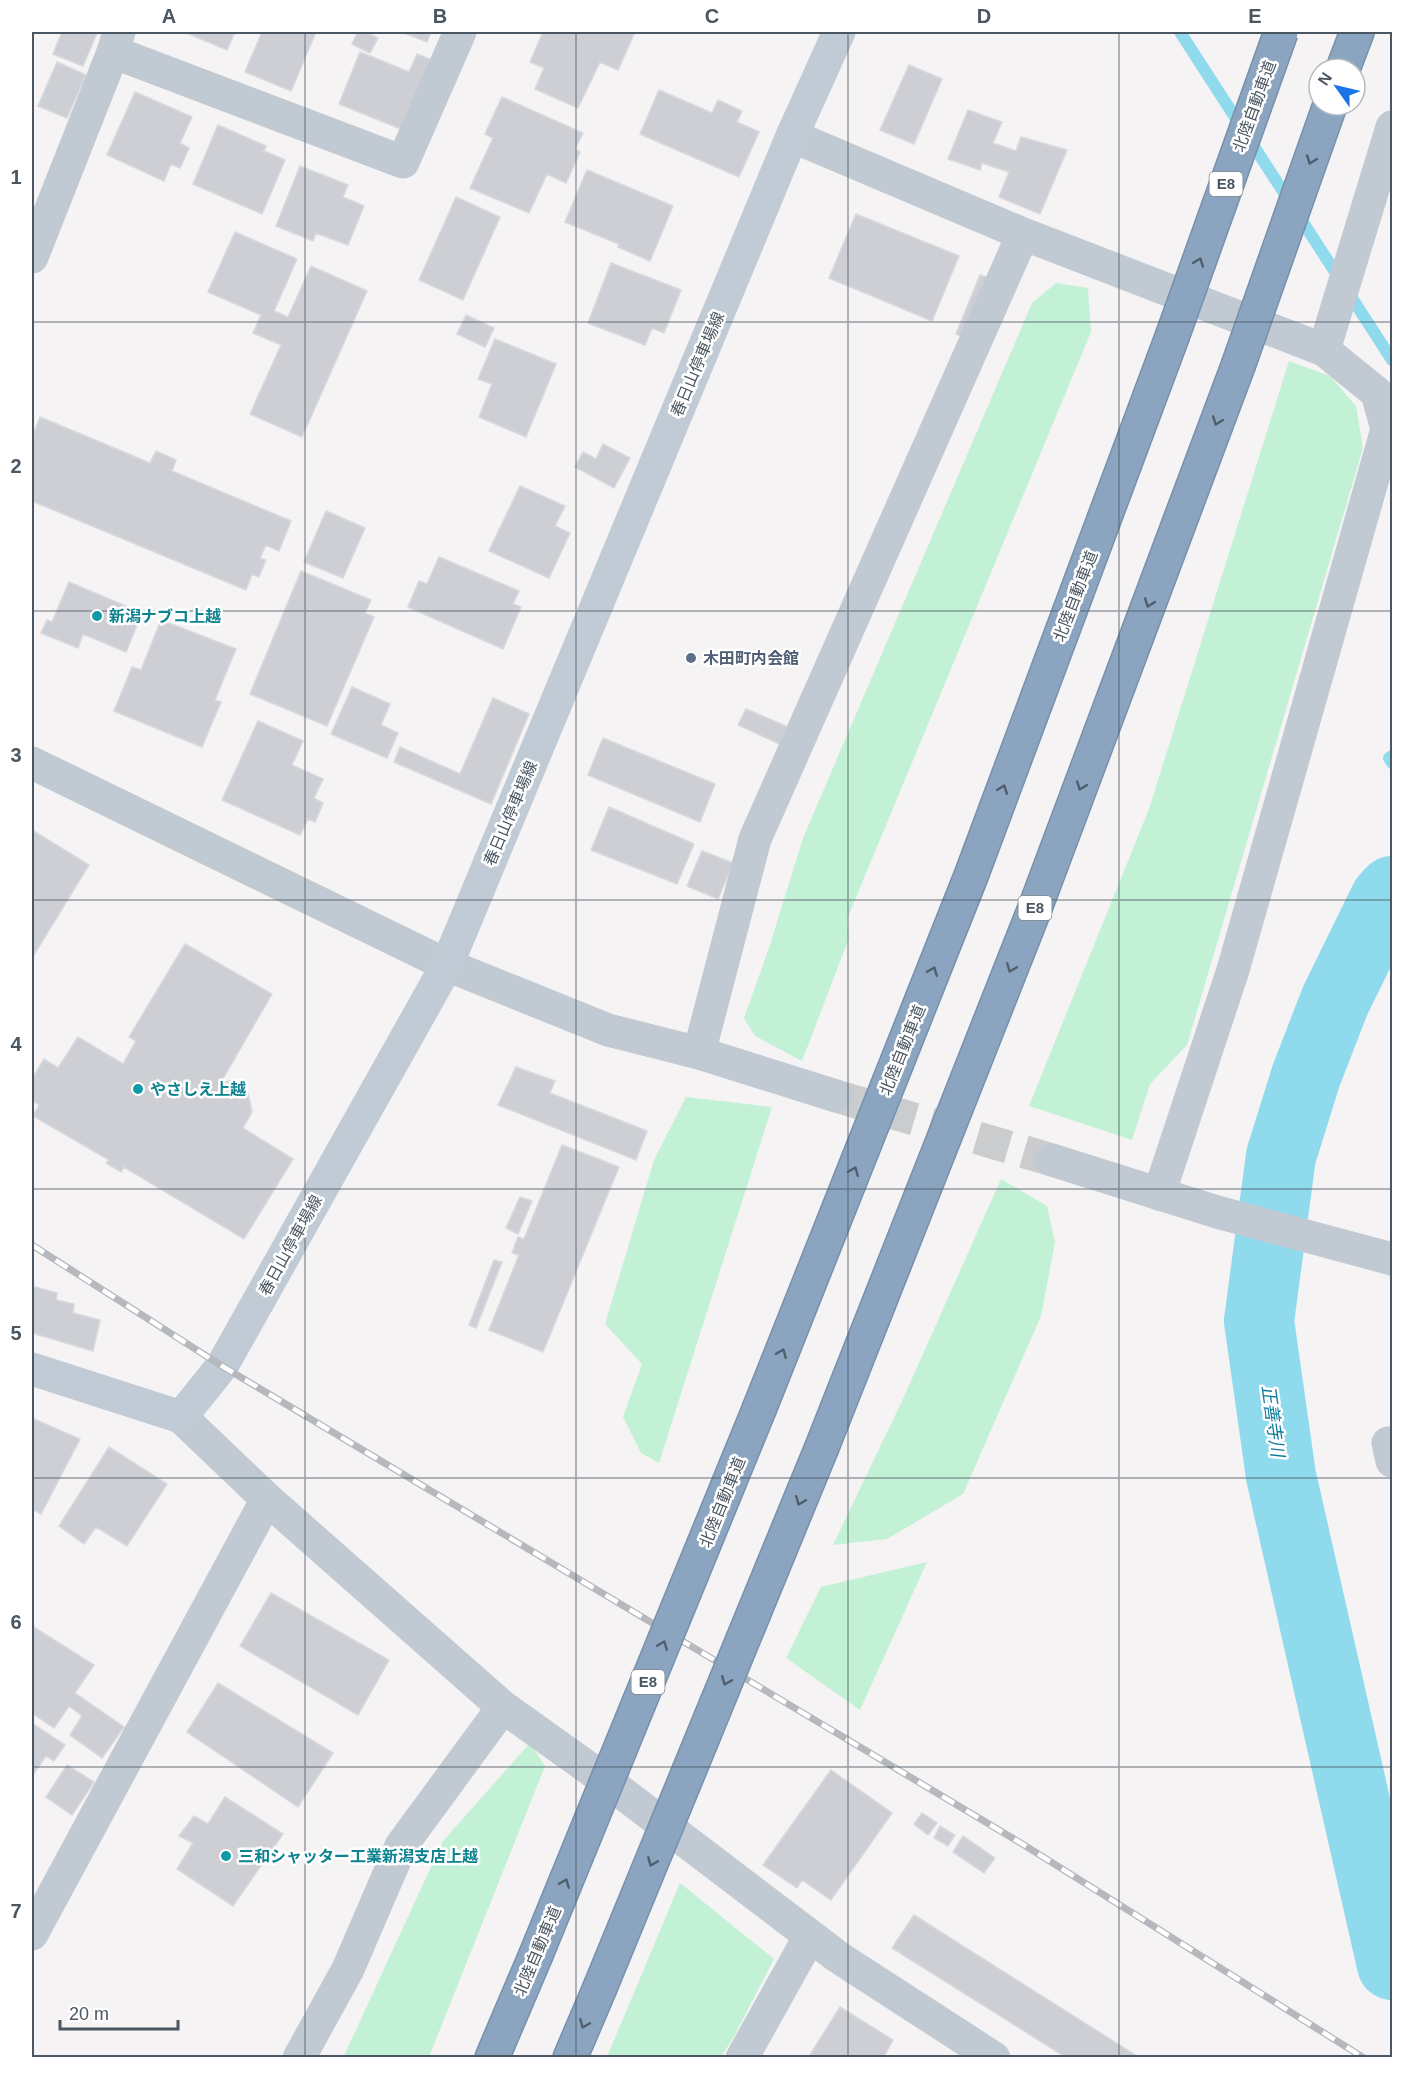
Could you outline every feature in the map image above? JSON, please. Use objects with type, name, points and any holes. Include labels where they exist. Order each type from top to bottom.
[{"type":"highway","name":"北陸自動車道","points":[[492,2058],[760,1407],[970,876],[1172,337],[1281,32]]},
{"type":"highway","points":[[1348,57],[1357,32]]},
{"type":"highway","name":"E8","points":[[570,2058],[822,1447],[1035,908],[1238,366],[1326,117]]},
{"type":"main road","name":"春日山停車場線","points":[[181,1417],[222,1366],[447,965],[792,136],[839,32]]},
{"type":"main road","points":[[32,1369],[181,1417]]},
{"type":"street","points":[[32,257],[116,42],[403,162],[460,32]]},
{"type":"street","points":[[1324,350],[1392,127]]},
{"type":"street","points":[[792,136],[1023,234],[1324,350],[1377,393],[1387,429],[1233,970],[1159,1194]]},
{"type":"street","points":[[699,1053],[755,839],[1023,234]]},
{"type":"street","points":[[32,763],[447,965],[608,1030],[699,1053],[836,1096]]},
{"type":"street","points":[[1052,1160],[1217,1212],[1392,1260]]},
{"type":"street","points":[[181,1417],[267,1499],[503,1707],[608,1782],[838,1957],[994,2058]]},
{"type":"street","points":[[1392,1446],[1388,1443],[1392,1461]]},
{"type":"street","points":[[32,1934],[267,1499]]},
{"type":"street","points":[[299,2058],[348,1969],[401,1846],[503,1707]]},
{"type":"street","points":[[742,2058],[810,1936]]},
{"type":"green space","points":[[1056,283],[1088,288],[1091,332],[847,919],[849,938],[802,1061],[755,1036],[744,1018],[769,948],[803,838],[1032,303]]},
{"type":"green space","points":[[1289,361],[1330,376],[1356,406],[1363,448],[1187,1045],[1150,1084],[1132,1140],[1029,1106],[1149,809]]},
{"type":"green space","points":[[686,1097],[772,1107],[659,1463],[641,1453],[623,1417],[642,1364],[605,1324],[654,1160]]},
{"type":"green space","points":[[1001,1179],[1047,1206],[1055,1242],[1041,1316],[963,1494],[887,1539],[833,1545],[902,1401]]},
{"type":"green space","points":[[927,1562],[860,1710],[786,1658],[821,1587]]},
{"type":"green space","points":[[530,1743],[545,1766],[429,2057],[343,2058],[443,1841]]},
{"type":"green space","points":[[680,1883],[774,1959],[721,2057],[607,2057]]},
{"type":"building","points":[[62,32],[97,33],[83,66],[53,54]]},
{"type":"building","points":[[184,32],[235,32],[227,50]]},
{"type":"building","points":[[262,32],[316,32],[291,91],[245,72]]},
{"type":"building","points":[[358,32],[365,32],[378,38],[370,53],[352,44]]},
{"type":"building","points":[[402,32],[431,32],[427,42]]},
{"type":"building","points":[[543,32],[635,32],[618,70],[600,62],[578,108],[535,89],[544,68],[530,62]]},
{"type":"building","points":[[360,52],[409,72],[417,54],[442,64],[401,129],[339,104]]},
{"type":"building","points":[[57,62],[86,75],[67,118],[38,106]]},
{"type":"building","points":[[909,65],[942,79],[914,144],[880,130]]},
{"type":"building","points":[[659,90],[712,113],[718,100],[742,111],[737,122],[759,132],[739,177],[640,134]]},
{"type":"building","points":[[135,92],[192,117],[180,143],[189,148],[180,168],[171,164],[164,181],[107,155]]},
{"type":"building","points":[[502,97],[583,133],[575,149],[580,152],[566,183],[547,174],[529,213],[470,188],[493,138],[485,134]]},
{"type":"building","points":[[968,110],[1002,122],[993,143],[1016,151],[1021,137],[1067,150],[1040,214],[999,197],[1009,172],[982,163],[980,170],[948,159]]},
{"type":"building","points":[[218,125],[266,146],[264,151],[285,160],[262,214],[193,184]]},
{"type":"building","points":[[300,166],[348,185],[343,197],[364,206],[348,245],[316,233],[313,241],[276,226]]},
{"type":"building","points":[[587,170],[673,206],[650,261],[618,247],[619,244],[565,222]]},
{"type":"building","points":[[456,197],[500,217],[463,300],[419,280]]},
{"type":"building","points":[[856,214],[959,256],[932,321],[829,278]]},
{"type":"building","points":[[235,232],[297,259],[274,311],[288,317],[311,266],[367,291],[302,437],[250,414],[281,345],[253,333],[261,315],[208,292]]},
{"type":"building","points":[[611,263],[681,290],[664,333],[652,328],[645,345],[588,323]]},
{"type":"building","points":[[980,275],[993,279],[969,339],[956,334]]},
{"type":"building","points":[[466,315],[494,328],[485,347],[457,334]]},
{"type":"building","points":[[495,339],[556,364],[526,437],[479,417],[492,384],[478,379]]},
{"type":"building","points":[[40,417],[150,463],[156,451],[176,460],[172,471],[291,521],[279,551],[266,545],[260,558],[266,560],[259,577],[252,574],[246,590],[32,501],[32,438]]},
{"type":"building","points":[[603,444],[630,458],[614,488],[575,467],[583,452],[596,459]]},
{"type":"building","points":[[520,486],[565,506],[555,526],[570,533],[549,578],[489,551]]},
{"type":"building","points":[[326,511],[365,528],[343,578],[304,562]]},
{"type":"building","points":[[439,557],[519,591],[513,604],[521,607],[503,649],[408,607],[419,581],[427,584]]},
{"type":"building","points":[[301,571],[371,600],[365,613],[374,617],[327,726],[250,694]]},
{"type":"building","name":"新潟ナブコ上越","points":[[69,582],[142,613],[126,652],[83,634],[78,648],[41,633],[47,620],[52,622]]},
{"type":"building","points":[[161,620],[236,649],[215,700],[221,702],[202,747],[114,711],[132,667],[141,670]]},
{"type":"building","points":[[352,687],[390,704],[381,725],[398,733],[387,758],[331,734]]},
{"type":"building","points":[[493,698],[529,714],[491,804],[394,762],[400,747],[460,774]]},
{"type":"building","points":[[746,709],[793,729],[784,746],[738,725]]},
{"type":"building","points":[[258,721],[303,741],[292,765],[323,779],[314,798],[323,803],[315,822],[308,819],[300,835],[222,800]]},
{"type":"building","points":[[603,738],[715,784],[700,822],[588,775]]},
{"type":"building","points":[[609,807],[694,844],[677,884],[591,850]]},
{"type":"building","points":[[32,830],[89,865],[32,958]]},
{"type":"building","points":[[702,851],[733,863],[718,899],[687,886]]},
{"type":"building","name":"やさしえ上越","points":[[185,944],[272,994],[221,1082],[231,1081],[242,1085],[248,1093],[252,1112],[243,1128],[293,1159],[244,1239],[124,1167],[121,1172],[106,1163],[109,1160],[33,1116],[39,1105],[32,1100],[32,1079],[44,1059],[58,1068],[78,1037],[123,1064],[136,1041],[129,1037]]},
{"type":"building","points":[[516,1067],[555,1081],[550,1093],[647,1131],[636,1160],[498,1105]]},
{"type":"building","points":[[562,1145],[619,1167],[543,1352],[489,1330],[519,1255],[512,1253],[518,1237],[524,1239]]},
{"type":"building","points":[[520,1197],[532,1201],[518,1234],[506,1228]]},
{"type":"building","points":[[494,1260],[502,1262],[476,1328],[469,1325]]},
{"type":"building","points":[[32,1286],[57,1293],[56,1300],[74,1304],[73,1313],[100,1320],[93,1351],[32,1333]]},
{"type":"building","points":[[34,1419],[80,1439],[41,1514],[32,1509],[32,1424]]},
{"type":"building","points":[[109,1447],[167,1484],[127,1546],[96,1527],[84,1544],[59,1526]]},
{"type":"building","points":[[271,1593],[389,1660],[358,1715],[240,1646]]},
{"type":"building","points":[[32,1626],[94,1665],[75,1693],[124,1727],[102,1758],[70,1735],[82,1716],[69,1706],[54,1728],[32,1713]]},
{"type":"building","points":[[218,1683],[333,1753],[298,1807],[187,1732]]},
{"type":"building","points":[[32,1723],[65,1745],[54,1761],[46,1756],[32,1776]]},
{"type":"building","points":[[67,1765],[94,1782],[72,1815],[46,1797]]},
{"type":"building","points":[[831,1770],[892,1813],[831,1900],[802,1880],[797,1888],[763,1865]]},
{"type":"building","name":"三和シャッター工業新潟支店上越","points":[[225,1797],[283,1834],[233,1906],[177,1869],[193,1843],[179,1836],[194,1816],[208,1824]]},
{"type":"building","points":[[922,1813],[937,1823],[928,1835],[914,1824]]},
{"type":"building","points":[[940,1826],[955,1835],[948,1846],[934,1838]]},
{"type":"building","points":[[963,1836],[995,1858],[984,1873],[953,1852]]},
{"type":"building","points":[[914,1915],[1140,2058],[1067,2058],[892,1948]]},
{"type":"building","points":[[840,2007],[893,2040],[883,2058],[808,2058]]},
{"type":"waterway","points":[[1180,32],[1392,360]]},
{"type":"waterway","points":[[1392,756],[1389,758],[1392,763]]},
{"type":"waterway","name":"正善寺川","points":[[1392,891],[1385,899],[1335,1001],[1306,1076],[1281,1156],[1259,1321],[1281,1476],[1392,1965]]},
{"type":"waterway","name":"正善寺川","points":[[1385,899],[1392,899]]},
{"type":"tunnel","points":[[836,1096],[1052,1160]]},
{"type":"railway","points":[[32,1245],[222,1366],[1024,1845],[1364,2058]]},
{"type":"place","name":"新潟ナブコ上越","points":[[97,616]]},
{"type":"place","name":"木田町内会館","points":[[691,658]]},
{"type":"place","name":"やさしえ上越","points":[[138,1089]]},
{"type":"place","name":"三和シャッター工業新潟支店上越","points":[[226,1856]]}]
